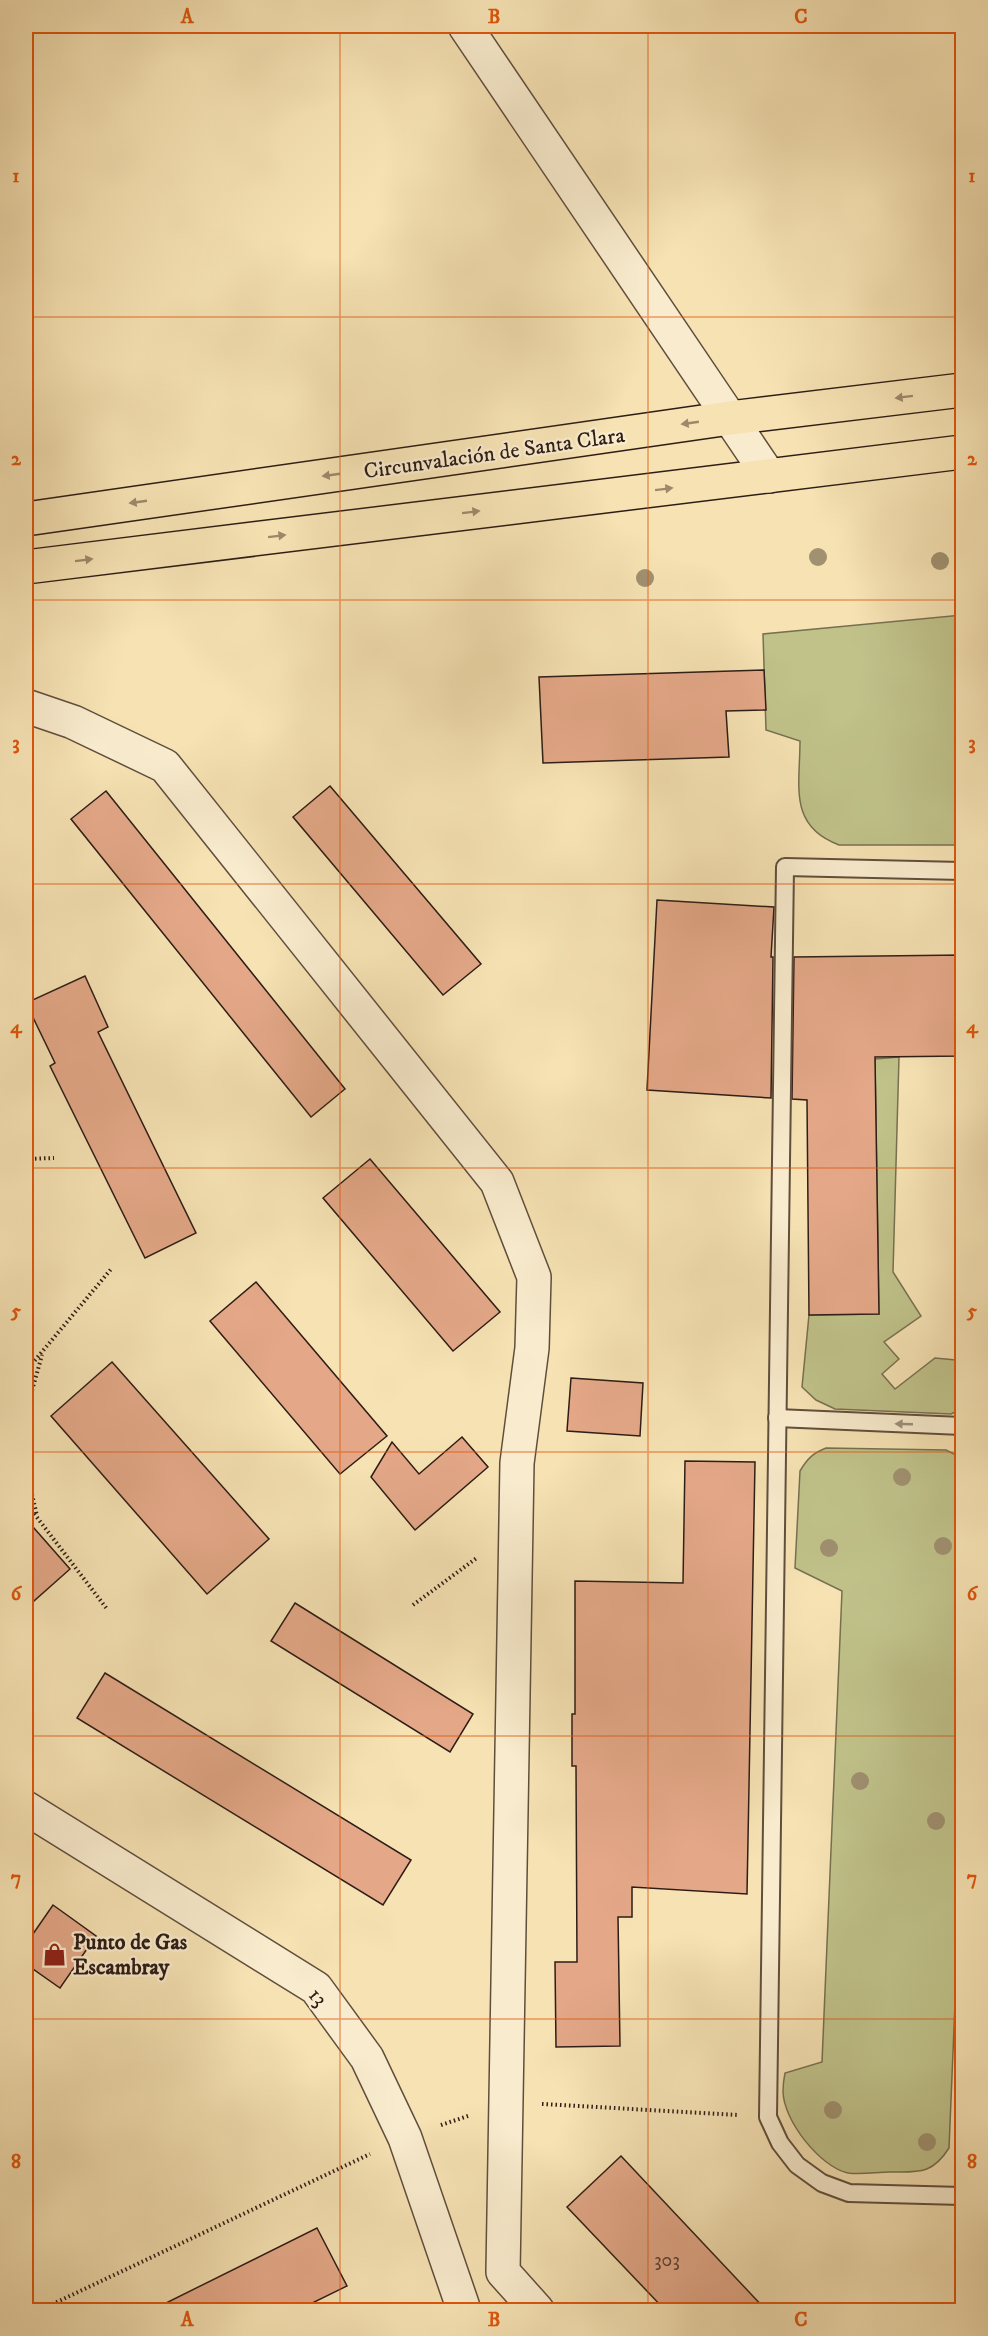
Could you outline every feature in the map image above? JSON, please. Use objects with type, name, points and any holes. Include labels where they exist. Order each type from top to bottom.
[{"type":"highway","name":"Circunvalación de Santa Clara","points":[[26,519],[730,418],[963,390]]},
{"type":"highway","points":[[26,567],[963,452]]},
{"type":"street","points":[[465,26],[769,476]]},
{"type":"street","points":[[26,706],[73,722],[165,766],[497,1182],[534,1276],[532,1348],[517,1463],[503,2272],[537,2310]]},
{"type":"street","name":"13","points":[[26,1808],[316,1988],[368,2058],[405,2138],[464,2310]]},
{"type":"lane","points":[[963,871],[785,867],[768,2116],[780,2143],[797,2165],[822,2184],[849,2193],[963,2196]]},
{"type":"lane","points":[[777,1418],[963,1426]]},
{"type":"path","points":[[26,1159],[54,1158]]},
{"type":"path","points":[[26,1371],[112,1268]]},
{"type":"path","points":[[26,1412],[43,1350]]},
{"type":"path","points":[[26,1467],[38,1519]]},
{"type":"path","points":[[26,1503],[107,1609]]},
{"type":"path","points":[[413,1605],[515,1530]]},
{"type":"green space","points":[[962,615],[962,845],[839,845],[823,837],[811,827],[800,803],[800,741],[766,730],[763,634]]},
{"type":"green space","points":[[899,1057],[893,1272],[921,1316],[884,1342],[899,1359],[882,1374],[895,1389],[935,1358],[956,1360],[962,1364],[962,1409],[951,1414],[835,1409],[816,1400],[802,1387],[809,1315],[879,1314],[875,1059]]},
{"type":"green space","points":[[826,1448],[946,1450],[962,1458],[962,1836],[949,2148],[937,2163],[916,2172],[853,2174],[837,2169],[815,2152],[796,2128],[789,2115],[783,2091],[785,2073],[822,2062],[842,1591],[795,1568],[800,1471],[811,1457]]},
{"type":"building","points":[[764,670],[766,710],[726,711],[729,757],[543,763],[539,677]]},
{"type":"building","points":[[330,786],[481,964],[443,995],[293,817]]},
{"type":"building","points":[[106,791],[345,1089],[311,1117],[71,819]]},
{"type":"building","points":[[657,900],[774,907],[771,957],[773,957],[771,1098],[647,1090]]},
{"type":"building","points":[[963,955],[963,1056],[875,1057],[879,1314],[809,1315],[807,1100],[792,1099],[794,957]]},
{"type":"building","points":[[85,976],[108,1027],[98,1032],[196,1233],[145,1258],[50,1066],[55,1063],[26,1003]]},
{"type":"building","points":[[370,1159],[500,1312],[453,1351],[323,1198]]},
{"type":"building","points":[[256,1282],[387,1436],[340,1474],[210,1321]]},
{"type":"building","points":[[112,1362],[269,1539],[207,1594],[51,1416]]},
{"type":"building","points":[[571,1378],[643,1383],[640,1436],[567,1431]]},
{"type":"building","points":[[462,1437],[488,1467],[415,1530],[371,1477],[392,1442],[419,1474]]},
{"type":"building","points":[[685,1461],[755,1462],[747,1894],[632,1887],[632,1917],[618,1917],[620,2046],[556,2047],[555,1962],[577,1962],[576,1766],[572,1766],[572,1714],[575,1714],[575,1581],[683,1583]]},
{"type":"building","points":[[26,1519],[70,1569],[26,1608]]},
{"type":"building","points":[[295,1603],[473,1714],[450,1752],[271,1641]]},
{"type":"building","points":[[105,1673],[411,1860],[383,1905],[77,1718]]},
{"type":"building","name":"Punto de Gas Escambray","points":[[53,1905],[96,1936],[60,1988],[26,1964],[26,1944]]},
{"type":"building","points":[[621,2156],[766,2310],[665,2310],[567,2207]]},
{"type":"building","points":[[317,2228],[347,2286],[298,2310],[152,2310]]},
{"type":"place","name":"Punto de Gas Escambray","points":[[55,1954]]}]
